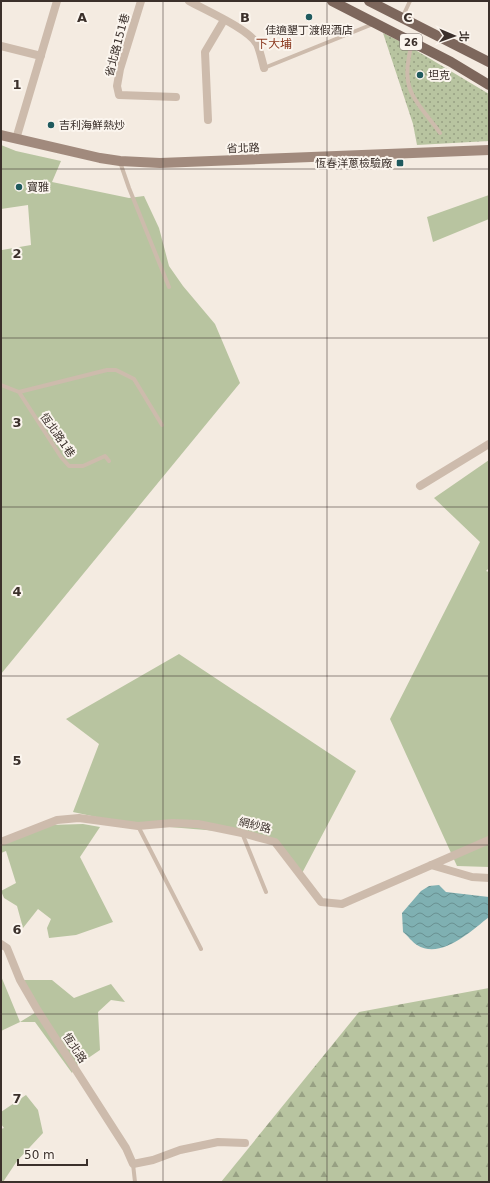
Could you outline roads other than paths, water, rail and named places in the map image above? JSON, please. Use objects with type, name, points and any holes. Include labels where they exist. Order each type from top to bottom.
[{"type":"main road","name":"26","points":[[332,1],[347,7],[374,23],[451,62],[489,85]]},
{"type":"main road","name":"26","points":[[369,1],[489,62]]},
{"type":"main road","name":"省北路","points":[[1,135],[81,154],[120,161],[160,163],[489,150]]},
{"type":"street","points":[[16,139],[57,1]]},
{"type":"street","name":"省北路151巷","points":[[141,1],[120,69],[117,86],[119,95],[176,97]]},
{"type":"street","points":[[189,1],[243,30],[252,37],[257,44],[264,68]]},
{"type":"street","points":[[208,120],[205,52],[224,20]]},
{"type":"street","points":[[1,46],[41,56]]},
{"type":"street","points":[[420,486],[489,444]]},
{"type":"street","name":"網紗路","points":[[1,842],[57,820],[66,819],[78,818],[138,826],[172,823],[198,824],[242,833],[275,842],[320,902],[342,904],[489,840]]},
{"type":"street","points":[[431,865],[472,877],[489,878]]},
{"type":"street","name":"恆北路","points":[[1,944],[7,948],[23,986],[126,1148],[132,1164]]},
{"type":"street","points":[[132,1164],[153,1160],[180,1150],[218,1142],[245,1142]]},
{"type":"lane","points":[[402,18],[410,1]]},
{"type":"lane","points":[[264,68],[374,23]]},
{"type":"lane","points":[[412,42],[408,64],[409,85],[414,98],[440,133]]},
{"type":"lane","points":[[120,161],[129,188],[169,287]]},
{"type":"lane","points":[[1,385],[18,392],[107,370],[116,370],[134,379],[162,426]]},
{"type":"lane","name":"恆北路1巷","points":[[18,392],[61,457],[69,466],[83,466],[105,456],[109,461]]},
{"type":"lane","points":[[138,826],[201,949]]},
{"type":"lane","points":[[242,833],[266,892]]},
{"type":"lane","points":[[132,1164],[135,1182]]},
{"type":"water","points":[[439,885],[446,892],[489,897],[489,917],[455,942],[436,949],[426,949],[415,944],[403,932],[402,913],[421,891],[429,886]]},
{"type":"place","name":"佳適墾丁渡假酒店","points":[[309,17]]},
{"type":"place","name":"坦克","points":[[420,75]]},
{"type":"place","name":"吉利海鮮熱炒","points":[[51,125]]},
{"type":"place","name":"恆春洋蔥檢驗廠","points":[[400,163]]},
{"type":"place","name":"寶雅","points":[[19,187]]},
{"type":"district","name":"下大埔","points":[[274,44]]}]
